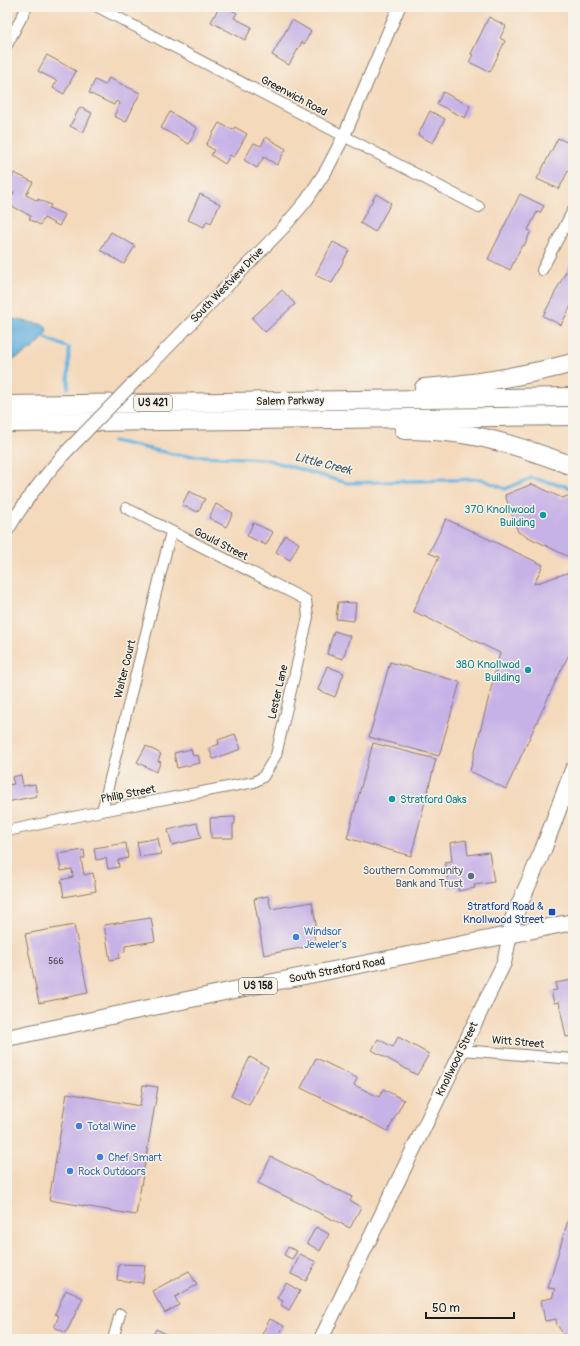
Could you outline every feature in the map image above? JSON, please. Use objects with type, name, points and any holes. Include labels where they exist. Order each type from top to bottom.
[{"type":"highway","points":[[325,400],[340,390],[421,388],[472,384],[516,377],[573,363]]},
{"type":"highway","name":"Salem Parkway","points":[[7,405],[573,397]]},
{"type":"highway","name":"Salem Parkway","points":[[7,423],[573,416]]},
{"type":"highway","points":[[332,419],[347,428],[421,430],[475,436],[517,446],[573,466]]},
{"type":"main road","name":"Knollwood Street","points":[[320,1339],[504,963],[513,919],[543,850],[573,770]]},
{"type":"main road","name":"South Stratford Road","points":[[7,1038],[228,991],[573,922]]},
{"type":"street","points":[[7,45],[27,7]]},
{"type":"street","name":"Greenwich Road","points":[[98,7],[479,206]]},
{"type":"street","name":"South Westview Drive","points":[[7,531],[24,503],[46,474],[282,228],[306,201],[327,169],[344,136],[399,7]]},
{"type":"street","points":[[542,270],[573,210]]},
{"type":"street","name":"Gould Street","points":[[126,508],[306,600]]},
{"type":"street","name":"Walter Court","points":[[102,811],[172,532]]},
{"type":"street","name":"Lester Lane","points":[[254,782],[263,777],[276,755],[308,618],[306,600]]},
{"type":"street","name":"Philip Street","points":[[7,832],[102,811],[254,782]]},
{"type":"street","name":"Witt Street","points":[[461,1050],[573,1059]]},
{"type":"street","points":[[113,1339],[120,1314]]},
{"type":"water","points":[[7,318],[45,325],[47,331],[36,346],[25,354],[7,362]]},
{"type":"building","points":[[219,7],[226,7],[237,13],[234,18],[252,27],[245,40],[211,22]]},
{"type":"building","points":[[307,7],[318,7],[316,12]]},
{"type":"building","points":[[489,17],[506,26],[500,38],[505,41],[490,72],[469,62],[473,55],[471,54]]},
{"type":"building","points":[[292,20],[311,31],[304,44],[302,42],[289,65],[272,55]]},
{"type":"building","points":[[47,55],[76,71],[64,94],[53,88],[57,81],[38,71]]},
{"type":"building","points":[[109,78],[140,93],[126,122],[114,116],[120,103],[116,101],[114,105],[89,93],[95,80],[105,85]]},
{"type":"building","points":[[443,92],[470,106],[465,118],[437,104]]},
{"type":"building","points":[[80,107],[92,113],[83,133],[70,126]]},
{"type":"building","points":[[430,111],[445,119],[433,143],[418,135]]},
{"type":"building","points":[[170,112],[197,128],[189,144],[161,128]]},
{"type":"building","points":[[219,123],[233,130],[235,127],[247,134],[234,157],[230,155],[225,164],[211,155],[214,150],[206,145]]},
{"type":"building","points":[[266,137],[286,149],[277,165],[264,157],[257,168],[244,160],[254,143],[261,146]]},
{"type":"building","points":[[558,138],[573,145],[573,161],[559,189],[537,179]]},
{"type":"building","points":[[14,173],[33,182],[26,195],[51,205],[49,208],[65,215],[59,226],[44,218],[40,225],[29,219],[31,216],[8,204],[14,192],[7,189],[7,187]]},
{"type":"building","points":[[200,194],[220,204],[211,223],[207,221],[204,227],[188,220]]},
{"type":"building","points":[[376,194],[391,203],[375,232],[360,223]]},
{"type":"building","points":[[520,194],[544,206],[540,213],[537,212],[528,230],[531,231],[524,246],[522,245],[510,270],[488,259]]},
{"type":"building","points":[[111,232],[135,246],[124,264],[100,250]]},
{"type":"building","points":[[333,242],[349,250],[332,283],[315,275]]},
{"type":"building","points":[[573,258],[573,302],[561,325],[543,316]]},
{"type":"building","points":[[282,290],[295,304],[265,332],[252,318]]},
{"type":"building","name":"370 Knollwood Building","points":[[532,484],[562,498],[568,496],[573,498],[573,558],[518,532],[505,495]]},
{"type":"building","points":[[189,491],[205,499],[198,512],[182,505]]},
{"type":"building","points":[[216,504],[233,513],[226,527],[209,518]]},
{"type":"building","points":[[446,519],[543,565],[534,584],[573,571],[573,646],[506,789],[470,771],[500,653],[413,611],[439,557],[429,553]]},
{"type":"building","points":[[253,523],[273,532],[266,545],[247,536]]},
{"type":"building","points":[[285,535],[299,543],[290,560],[276,552]]},
{"type":"building","points":[[338,602],[356,603],[354,621],[336,619]]},
{"type":"building","points":[[334,631],[350,636],[343,659],[327,654]]},
{"type":"building","points":[[390,662],[460,682],[439,756],[369,737]]},
{"type":"building","points":[[327,666],[344,673],[335,697],[318,690]]},
{"type":"building","points":[[235,734],[241,749],[213,759],[209,748],[219,744],[218,740]]},
{"type":"building","name":"Stratford Oaks","points":[[373,743],[436,759],[411,856],[347,838]]},
{"type":"building","points":[[146,746],[161,754],[158,761],[161,762],[156,772],[137,762]]},
{"type":"building","points":[[191,749],[193,756],[198,755],[200,763],[177,768],[174,753]]},
{"type":"building","points":[[21,775],[23,786],[35,784],[37,796],[7,802],[7,785],[14,784],[12,777]]},
{"type":"building","points":[[235,817],[235,824],[233,824],[233,838],[211,838],[210,818]]},
{"type":"building","points":[[197,823],[201,838],[172,845],[168,830]]},
{"type":"building","points":[[158,838],[161,854],[140,857],[137,842]]},
{"type":"building","points":[[466,840],[468,855],[489,852],[494,882],[474,885],[475,888],[458,891],[458,887],[449,888],[445,862],[452,861],[450,843]]},
{"type":"building","points":[[126,843],[128,858],[118,860],[119,867],[108,869],[106,858],[96,860],[94,848]]},
{"type":"building","points":[[84,850],[85,858],[81,859],[84,875],[93,873],[96,891],[64,897],[61,880],[73,877],[72,869],[61,871],[58,854]]},
{"type":"building","points":[[268,896],[271,909],[312,902],[316,924],[312,927],[316,945],[264,955],[254,899]]},
{"type":"building","points":[[151,918],[155,941],[125,946],[125,952],[119,953],[120,958],[110,960],[104,925]]},
{"type":"building","points":[[74,925],[88,993],[39,1003],[25,934]]},
{"type":"building","points":[[573,980],[573,1036],[566,1037],[559,1002],[554,1003],[551,991],[557,990],[555,983]]},
{"type":"building","points":[[398,1037],[429,1054],[417,1075],[372,1050],[378,1039],[393,1047]]},
{"type":"building","points":[[250,1057],[268,1067],[249,1105],[231,1096]]},
{"type":"building","points":[[316,1058],[357,1078],[354,1085],[379,1097],[383,1089],[404,1100],[388,1131],[301,1088]]},
{"type":"building","points":[[143,1085],[158,1087],[136,1215],[49,1200],[67,1093],[140,1106]]},
{"type":"building","points":[[271,1157],[352,1197],[350,1201],[361,1207],[350,1228],[258,1183]]},
{"type":"building","points":[[573,1203],[573,1339],[567,1339],[557,1325],[556,1319],[545,1321],[541,1300],[552,1298],[555,1289],[548,1288]]},
{"type":"building","points":[[316,1227],[329,1234],[320,1251],[307,1243]]},
{"type":"building","points":[[288,1247],[297,1251],[292,1259],[284,1255]]},
{"type":"building","points":[[300,1254],[316,1262],[306,1281],[291,1274]]},
{"type":"building","points":[[119,1264],[145,1265],[143,1283],[117,1280]]},
{"type":"building","points":[[189,1271],[197,1285],[175,1297],[179,1305],[165,1313],[152,1291]]},
{"type":"building","points":[[286,1283],[300,1291],[289,1310],[281,1305],[283,1301],[277,1298]]},
{"type":"building","points":[[66,1290],[83,1298],[66,1333],[54,1327],[59,1316],[55,1314]]},
{"type":"building","points":[[270,1319],[284,1326],[277,1339],[271,1339],[262,1334]]},
{"type":"building","points":[[156,1329],[170,1336],[169,1339],[151,1339]]},
{"type":"waterway","name":"Little Creek","points":[[41,336],[69,348],[68,388]]},
{"type":"waterway","name":"Little Creek","points":[[113,441],[178,455],[265,459],[347,483],[481,479],[505,489],[531,478],[573,488]]},
{"type":"place","name":"370 Knollwood Building","points":[[543,515]]},
{"type":"place","name":"380 Knollwod Building","points":[[528,670]]},
{"type":"place","name":"Stratford Oaks","points":[[392,799]]},
{"type":"place","name":"Southern Community Bank and Trust","points":[[471,876]]},
{"type":"place","name":"Stratford Road & Knollwood Street","points":[[552,912]]},
{"type":"place","name":"Windsor Jeweler's","points":[[296,937]]},
{"type":"place","name":"Total Wine","points":[[79,1126]]},
{"type":"place","name":"Chef Smart","points":[[100,1157]]},
{"type":"place","name":"Rock Outdoors","points":[[70,1171]]}]
